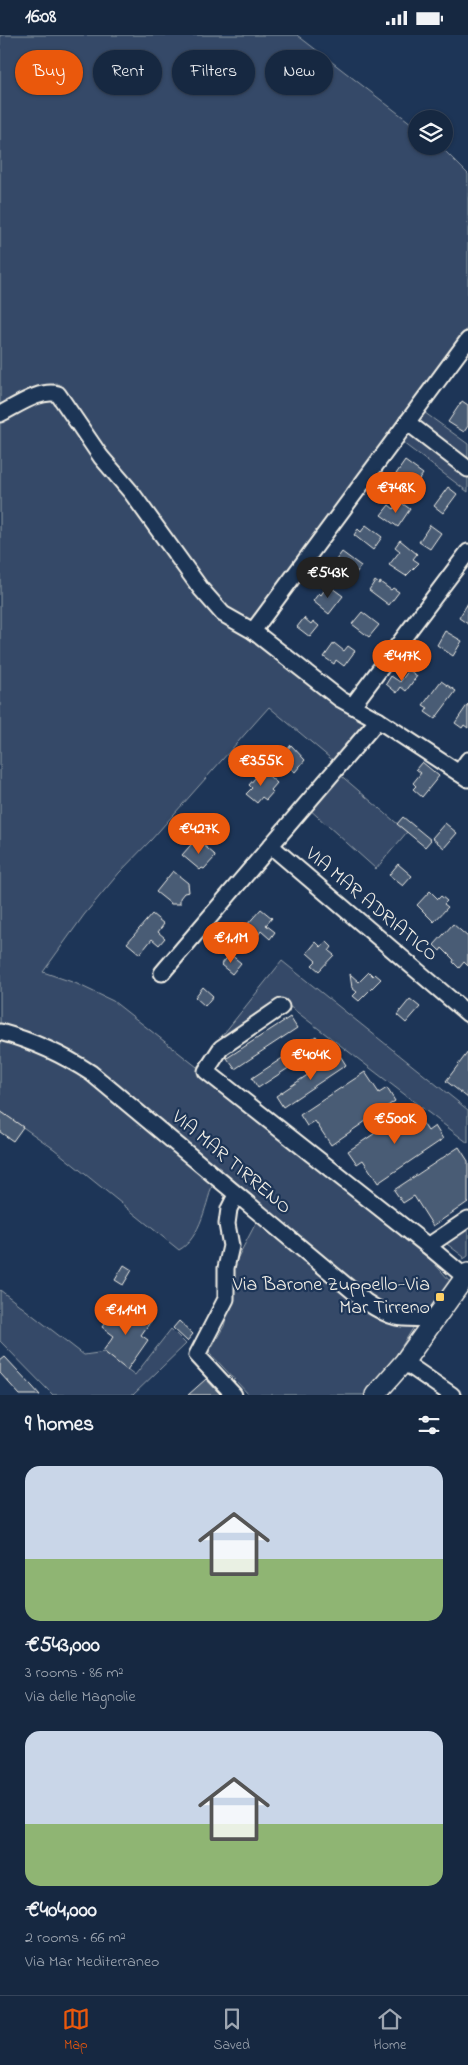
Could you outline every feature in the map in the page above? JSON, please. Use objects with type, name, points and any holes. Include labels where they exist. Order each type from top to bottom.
[{"type":"main road","points":[[376,1395],[404,1362],[434,1317],[466,1275]]},
{"type":"street","points":[[253,631],[468,340]]},
{"type":"street","points":[[0,414],[38,395],[58,394],[101,457],[131,492],[201,589],[223,614],[253,631],[340,699],[378,720],[463,776],[468,760]]},
{"type":"street","points":[[407,422],[468,469]]},
{"type":"street","points":[[353,705],[468,552]]},
{"type":"street","points":[[162,973],[378,720]]},
{"type":"street","name":"VIA MAR ADRIATICO","points":[[271,846],[468,1014]]},
{"type":"street","points":[[281,1007],[221,1048],[206,1071],[466,1275]]},
{"type":"street","name":"VIA MAR TIRRENO","points":[[0,1032],[45,1047],[64,1056],[91,1073],[366,1302],[385,1314],[402,1319],[434,1317]]},
{"type":"street","points":[[234,1395],[197,1355],[226,1299],[226,1268],[231,1246],[227,1225],[229,1209],[236,1195]]},
{"type":"street","points":[[428,1246],[468,1219]]},
{"type":"street","points":[[404,1362],[452,1395]]},
{"type":"shaded area","points":[[0,35],[297,35],[316,50],[265,50],[265,95],[333,95],[333,63],[408,121],[408,155],[449,155],[468,174],[468,327],[423,391],[340,499],[343,500],[254,620],[249,622],[225,610],[204,586],[67,398],[60,385],[56,383],[49,386],[0,411]]},
{"type":"shaded area","points":[[38,399],[56,400],[244,633],[371,724],[336,763],[269,707],[151,840],[119,873],[84,915],[43,972],[75,983],[113,1001],[197,1067],[282,961],[468,1110],[468,1143],[289,1006],[219,1044],[198,1073],[434,1263],[450,1281],[435,1302],[423,1312],[408,1313],[383,1307],[113,1086],[0,1027],[0,419]]},
{"type":"shaded area","points":[[421,410],[468,444],[468,463],[420,423],[418,415]]},
{"type":"shaded area","points":[[410,433],[468,473],[468,492],[399,440],[405,434]]},
{"type":"shaded area","points":[[338,773],[407,832],[376,869],[308,808]]},
{"type":"shaded area","points":[[0,1037],[83,1072],[214,1180],[202,1219],[193,1237],[186,1244],[179,1250],[54,1149],[0,1111]]},
{"type":"shaded area","points":[[259,1217],[375,1312],[415,1325],[395,1357],[364,1395],[249,1395],[209,1352],[224,1326],[229,1307],[231,1276],[237,1259]]},
{"type":"shaded area","points":[[468,1224],[468,1256],[462,1260],[464,1257],[443,1241]]},
{"type":"shaded area","points":[[0,1290],[84,1355],[105,1352],[135,1375],[171,1329],[186,1344],[133,1395],[53,1395],[0,1341]]},
{"type":"building","points":[[462,401],[468,405],[468,426],[464,432],[448,422]]},
{"type":"building","points":[[405,461],[423,474],[414,486],[396,474]]},
{"type":"building","points":[[448,487],[457,494],[443,513],[434,506]]},
{"type":"building","points":[[399,501],[410,509],[398,527],[381,515],[389,505],[394,509]]},
{"type":"building","points":[[366,525],[382,537],[373,550],[354,535],[358,529],[361,532]]},
{"type":"building","points":[[430,525],[441,533],[430,549],[419,542]]},
{"type":"building","points":[[400,540],[417,554],[413,559],[419,563],[406,576],[389,565],[400,551],[395,547]]},
{"type":"building","points":[[342,552],[361,566],[356,573],[348,568],[342,577],[330,568]]},
{"type":"building","points":[[375,581],[379,584],[380,582],[391,590],[393,588],[399,592],[389,605],[369,590]]},
{"type":"building","points":[[328,585],[343,596],[329,614],[313,601],[319,593],[321,595]]},
{"type":"building","points":[[468,603],[468,624],[459,618]]},
{"type":"building","points":[[362,612],[379,625],[369,637],[352,624]]},
{"type":"building","points":[[304,618],[311,624],[313,621],[319,626],[310,637],[297,627]]},
{"type":"building","points":[[445,631],[462,641],[453,656],[437,645]]},
{"type":"building","points":[[334,643],[344,651],[348,646],[355,651],[344,666],[336,660],[334,664],[324,657]]},
{"type":"building","points":[[409,670],[417,676],[406,691],[401,687],[397,693],[386,684],[391,676],[400,682]]},
{"type":"building","points":[[441,681],[456,691],[435,719],[425,712],[428,708],[423,705]]},
{"type":"building","points":[[468,704],[468,728],[464,725],[462,728],[455,723]]},
{"type":"building","points":[[291,745],[305,760],[295,772],[280,759]]},
{"type":"building","points":[[422,762],[439,776],[422,797],[413,789],[416,786],[413,783],[421,773],[416,769]]},
{"type":"building","points":[[262,770],[277,783],[271,790],[273,792],[266,800],[262,797],[257,803],[246,794],[252,788],[249,785]]},
{"type":"building","points":[[403,817],[431,840],[425,847],[397,824]]},
{"type":"building","points":[[445,823],[457,833],[444,848],[432,838]]},
{"type":"building","points":[[196,839],[215,857],[204,869],[200,870],[182,855]]},
{"type":"building","points":[[398,864],[412,876],[403,886],[389,875]]},
{"type":"building","points":[[173,871],[188,883],[189,892],[184,893],[180,898],[180,904],[171,904],[156,892]]},
{"type":"building","points":[[430,891],[438,899],[441,896],[447,901],[444,904],[448,907],[434,922],[417,905]]},
{"type":"building","points":[[261,909],[272,918],[266,925],[275,932],[270,939],[261,931],[257,937],[245,927]]},
{"type":"building","points":[[152,914],[164,924],[158,932],[165,938],[159,945],[152,939],[140,954],[127,943]]},
{"type":"building","points":[[453,924],[468,937],[468,966],[464,962],[459,968],[442,948],[440,951],[434,945]]},
{"type":"building","points":[[326,941],[332,947],[329,951],[334,955],[319,971],[312,965],[316,961],[307,953],[316,942],[321,947]]},
{"type":"building","points":[[230,954],[241,963],[232,974],[221,965]]},
{"type":"building","points":[[369,972],[381,979],[359,1001],[353,996],[357,992],[352,988],[350,974],[359,982]]},
{"type":"building","points":[[203,987],[213,996],[205,1006],[195,997]]},
{"type":"building","points":[[410,999],[420,1007],[406,1023],[397,1015]]},
{"type":"building","points":[[290,1017],[297,1028],[235,1069],[227,1058]]},
{"type":"building","points":[[316,1036],[322,1046],[258,1088],[252,1078]]},
{"type":"building","points":[[468,1052],[468,1098],[446,1081]]},
{"type":"building","points":[[339,1054],[346,1065],[283,1107],[276,1096]]},
{"type":"building","points":[[365,1072],[379,1093],[387,1088],[395,1101],[331,1145],[315,1121],[307,1126],[300,1115]]},
{"type":"building","points":[[413,1108],[428,1131],[435,1126],[443,1139],[378,1183],[363,1160],[357,1164],[348,1151]]},
{"type":"building","points":[[0,1111],[23,1127],[13,1141],[0,1132]]},
{"type":"building","points":[[459,1147],[468,1161],[468,1202],[433,1226],[414,1196],[403,1203],[394,1190]]},
{"type":"building","points":[[124,1265],[132,1270],[123,1285],[115,1280]]},
{"type":"building","points":[[128,1304],[151,1321],[141,1335],[148,1340],[127,1370],[103,1351],[114,1336],[102,1327],[108,1319],[111,1321],[116,1314],[119,1316]]},
{"type":"building","points":[[179,1321],[193,1334],[187,1341],[173,1328]]},
{"type":"building","points":[[5,1357],[40,1395],[20,1395],[0,1373],[0,1361]]},
{"type":"building","points":[[206,1379],[221,1395],[188,1395]]},
{"type":"place","name":"Via Barone Zuppello-Via Mar Tirreno","points":[[440,1297]]}]
